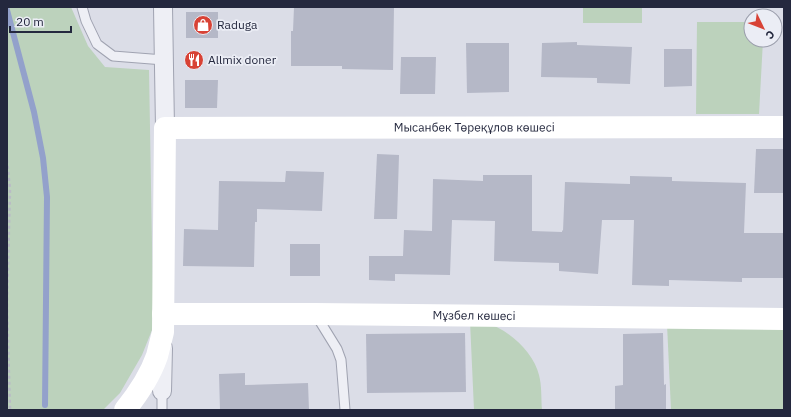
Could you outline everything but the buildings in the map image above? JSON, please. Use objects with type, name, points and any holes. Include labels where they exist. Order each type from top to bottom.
[{"type":"street","points":[[162,391],[165,128],[163,7]]},
{"type":"street","name":"Мысанбек Төреқұлов көшесі","points":[[165,128],[784,127]]},
{"type":"street","name":"Мұзбел көшесі","points":[[163,323],[315,314],[784,319]]},
{"type":"street","points":[[130,405],[147,378],[157,357],[163,323]]},
{"type":"lane","points":[[82,7],[86,21],[97,44],[113,56],[164,60]]},
{"type":"lane","points":[[315,314],[337,349],[341,360],[345,410]]},
{"type":"lane","points":[[130,405],[146,388],[156,387],[162,391],[162,410]]},
{"type":"path","points":[[7,160],[10,189],[7,304],[10,410]]},
{"type":"green space","points":[[7,7],[71,7],[88,46],[105,67],[149,70],[153,301],[152,330],[142,355],[120,393],[103,410],[7,410]]},
{"type":"green space","points":[[583,7],[642,7],[642,23],[583,23]]},
{"type":"green space","points":[[697,22],[743,22],[743,48],[763,48],[759,114],[696,114]]},
{"type":"green space","points":[[470,321],[482,322],[502,330],[526,350],[532,358],[539,375],[542,410],[474,410]]},
{"type":"green space","points":[[667,324],[784,324],[784,410],[671,410]]},
{"type":"waterway","points":[[7,10],[34,112],[43,158],[47,197],[45,405]]},
{"type":"place","name":"Raduga","points":[[203,25]]},
{"type":"place","name":"Allmix doner","points":[[194,60]]}]
